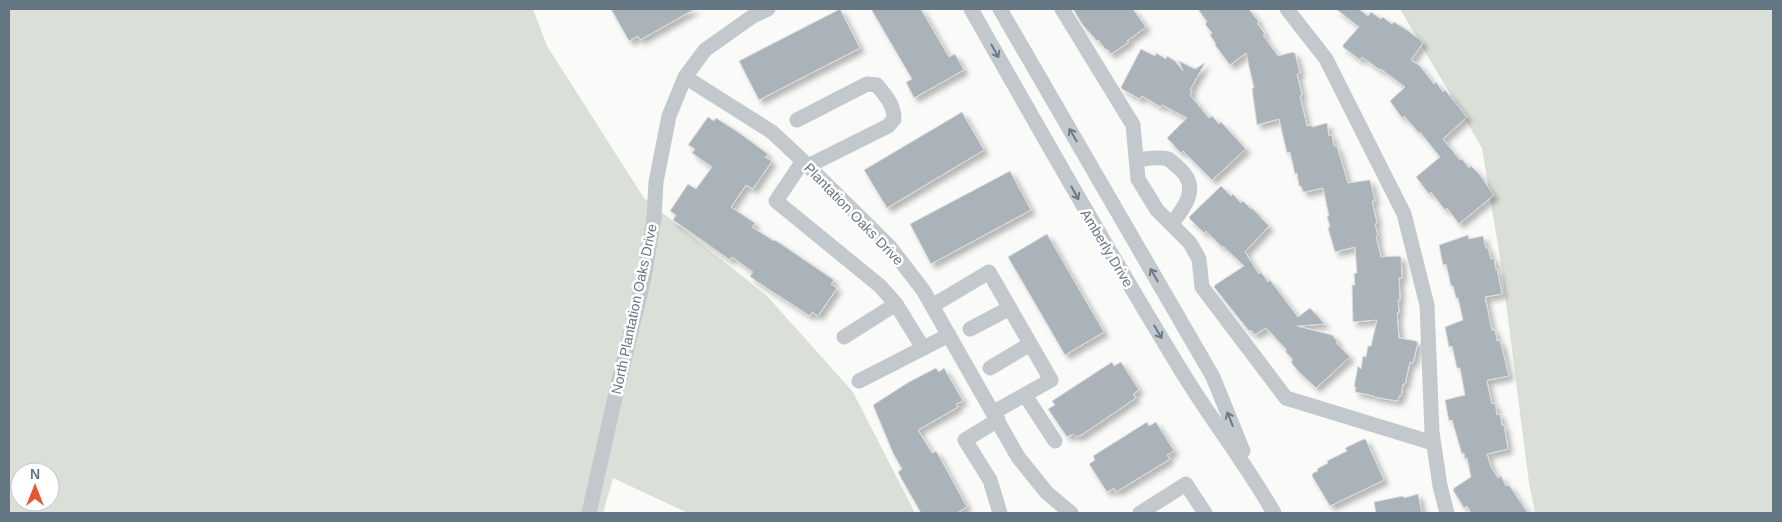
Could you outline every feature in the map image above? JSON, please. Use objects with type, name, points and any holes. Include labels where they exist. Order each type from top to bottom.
[{"type":"street","points":[[685,77],[705,50],[750,12],[768,9]]},
{"type":"street","name":"Amberly Drive","points":[[971,9],[1110,254],[1180,370],[1255,480],[1274,513]]},
{"type":"street","name":"Amberly Drive","points":[[1000,9],[1213,377],[1255,480]]},
{"type":"street","points":[[1062,9],[1133,125],[1138,179],[1157,210],[1190,243],[1199,259],[1202,287],[1286,398],[1433,443]]},
{"type":"street","points":[[1287,9],[1326,59],[1404,214],[1427,305],[1433,443],[1440,486],[1447,513]]},
{"type":"street","name":"Plantation Oaks Drive","points":[[685,77],[772,132],[806,163],[890,247],[923,290],[1018,457],[1047,493],[1071,513]]},
{"type":"street","name":"North Plantation Oaks Drive","points":[[589,513],[644,278],[654,218],[656,182],[661,150],[669,116],[685,77]]},
{"type":"street","points":[[797,120],[867,84],[878,85],[888,98],[894,110],[894,119],[888,126],[806,163],[776,201],[880,286],[896,304],[923,348]]},
{"type":"street","points":[[1137,160],[1154,158],[1169,160],[1183,172],[1190,195],[1183,210],[1171,224]]},
{"type":"street","points":[[932,306],[989,272],[1051,380],[1025,395],[965,440],[990,480],[1000,513]]},
{"type":"street","points":[[844,337],[896,304]]},
{"type":"street","points":[[970,330],[1010,308]]},
{"type":"street","points":[[859,380],[949,335]]},
{"type":"street","points":[[990,368],[1030,344]]},
{"type":"street","points":[[1025,395],[1055,441]]},
{"type":"street","points":[[1140,513],[1186,484],[1206,513]]},
{"type":"shaded area","points":[[9,9],[533,9],[547,46],[644,198],[767,296],[853,392],[915,513],[688,513],[613,478],[603,513],[9,513]]},
{"type":"shaded area","points":[[1400,9],[1773,9],[1773,513],[1535,513],[1529,483],[1501,264],[1482,148]]},
{"type":"building","points":[[611,9],[695,9],[640,40],[638,36],[629,41]]},
{"type":"building","points":[[840,9],[860,48],[759,100],[739,61]]},
{"type":"building","points":[[871,9],[921,9],[949,57],[955,54],[964,70],[914,98],[906,82],[912,79]]},
{"type":"building","points":[[1073,9],[1133,9],[1146,27],[1111,54],[1082,24]]},
{"type":"building","points":[[1198,9],[1249,9],[1259,22],[1257,23],[1265,34],[1263,35],[1278,56],[1295,53],[1300,73],[1297,74],[1302,95],[1300,96],[1307,126],[1312,125],[1312,127],[1327,123],[1329,136],[1332,135],[1334,146],[1337,146],[1348,183],[1370,180],[1375,201],[1372,201],[1377,223],[1375,224],[1378,236],[1376,237],[1381,257],[1401,257],[1402,278],[1399,278],[1400,300],[1398,300],[1399,313],[1397,313],[1399,338],[1418,342],[1413,363],[1410,362],[1405,384],[1403,384],[1398,401],[1355,392],[1356,387],[1354,387],[1358,366],[1361,369],[1363,356],[1366,357],[1368,346],[1371,346],[1377,320],[1353,322],[1352,285],[1355,285],[1354,274],[1357,273],[1355,247],[1335,252],[1328,228],[1330,227],[1327,216],[1329,216],[1323,188],[1305,192],[1299,186],[1290,152],[1287,153],[1279,119],[1257,125],[1252,88],[1254,88],[1246,53],[1230,65],[1215,45],[1210,35],[1212,33],[1205,24],[1207,22]]},
{"type":"building","points":[[1336,9],[1359,9],[1368,16],[1371,12],[1381,19],[1383,17],[1392,24],[1394,22],[1419,39],[1423,43],[1411,60],[1420,66],[1434,84],[1436,82],[1443,92],[1445,90],[1467,117],[1443,139],[1460,160],[1462,159],[1469,168],[1471,166],[1479,174],[1494,195],[1459,224],[1447,208],[1445,210],[1416,177],[1440,157],[1420,132],[1404,116],[1402,118],[1390,101],[1405,87],[1381,69],[1362,57],[1360,60],[1343,47],[1359,27]]},
{"type":"building","points":[[1141,49],[1155,56],[1156,53],[1166,59],[1167,56],[1175,61],[1183,71],[1179,61],[1195,69],[1205,63],[1190,90],[1192,91],[1190,95],[1209,118],[1212,116],[1219,124],[1221,122],[1246,149],[1212,180],[1167,138],[1187,118],[1162,105],[1161,107],[1142,96],[1140,99],[1122,89],[1121,87]]},
{"type":"building","points":[[962,112],[984,150],[887,208],[864,170]]},
{"type":"building","points":[[708,117],[714,121],[716,118],[738,132],[768,154],[765,157],[772,161],[753,189],[746,185],[731,207],[755,223],[752,227],[775,240],[834,280],[831,284],[837,288],[818,316],[812,312],[810,316],[756,281],[750,276],[753,272],[732,257],[730,260],[673,220],[676,215],[670,211],[688,184],[696,189],[712,167],[692,153],[695,149],[688,145]]},
{"type":"building","points":[[1010,171],[1031,210],[931,264],[910,224]]},
{"type":"building","points":[[1221,186],[1231,196],[1233,194],[1241,203],[1243,201],[1252,208],[1269,226],[1245,252],[1259,274],[1261,272],[1268,282],[1270,280],[1298,317],[1310,308],[1325,324],[1297,326],[1332,335],[1338,342],[1336,343],[1350,357],[1316,388],[1298,371],[1291,362],[1293,360],[1285,351],[1287,350],[1266,328],[1256,334],[1251,330],[1249,331],[1214,287],[1244,266],[1189,218]]},
{"type":"building","points":[[1047,234],[1104,332],[1065,355],[1008,257]]},
{"type":"building","points":[[1468,235],[1469,239],[1483,236],[1491,259],[1494,258],[1502,294],[1485,297],[1492,330],[1495,330],[1497,341],[1500,340],[1509,376],[1488,380],[1487,382],[1492,404],[1495,403],[1497,415],[1500,414],[1502,425],[1504,425],[1508,449],[1487,454],[1491,467],[1498,478],[1501,476],[1506,486],[1509,485],[1528,513],[1471,513],[1467,506],[1464,508],[1453,490],[1471,477],[1467,458],[1465,459],[1464,453],[1462,454],[1452,420],[1449,421],[1445,400],[1465,395],[1460,368],[1457,368],[1452,346],[1449,347],[1445,327],[1463,320],[1458,298],[1456,298],[1453,286],[1451,286],[1446,264],[1443,265],[1439,245]]},
{"type":"building","points":[[1112,362],[1114,366],[1121,362],[1139,390],[1133,394],[1136,398],[1083,434],[1076,437],[1073,434],[1067,437],[1048,409],[1055,405],[1052,401]]},
{"type":"building","points":[[936,368],[939,372],[944,368],[963,401],[956,404],[958,407],[918,430],[932,453],[936,451],[967,507],[957,513],[921,513],[898,472],[902,469],[893,453],[873,405],[909,382]]},
{"type":"building","points":[[1147,422],[1149,426],[1156,422],[1174,451],[1167,455],[1170,459],[1116,492],[1114,488],[1107,492],[1089,464],[1095,460],[1093,456]]},
{"type":"building","points":[[1364,439],[1384,480],[1330,506],[1312,476],[1313,473],[1328,463],[1327,461],[1347,451],[1345,448]]},
{"type":"building","points":[[1418,494],[1422,513],[1376,513],[1374,502]]}]
